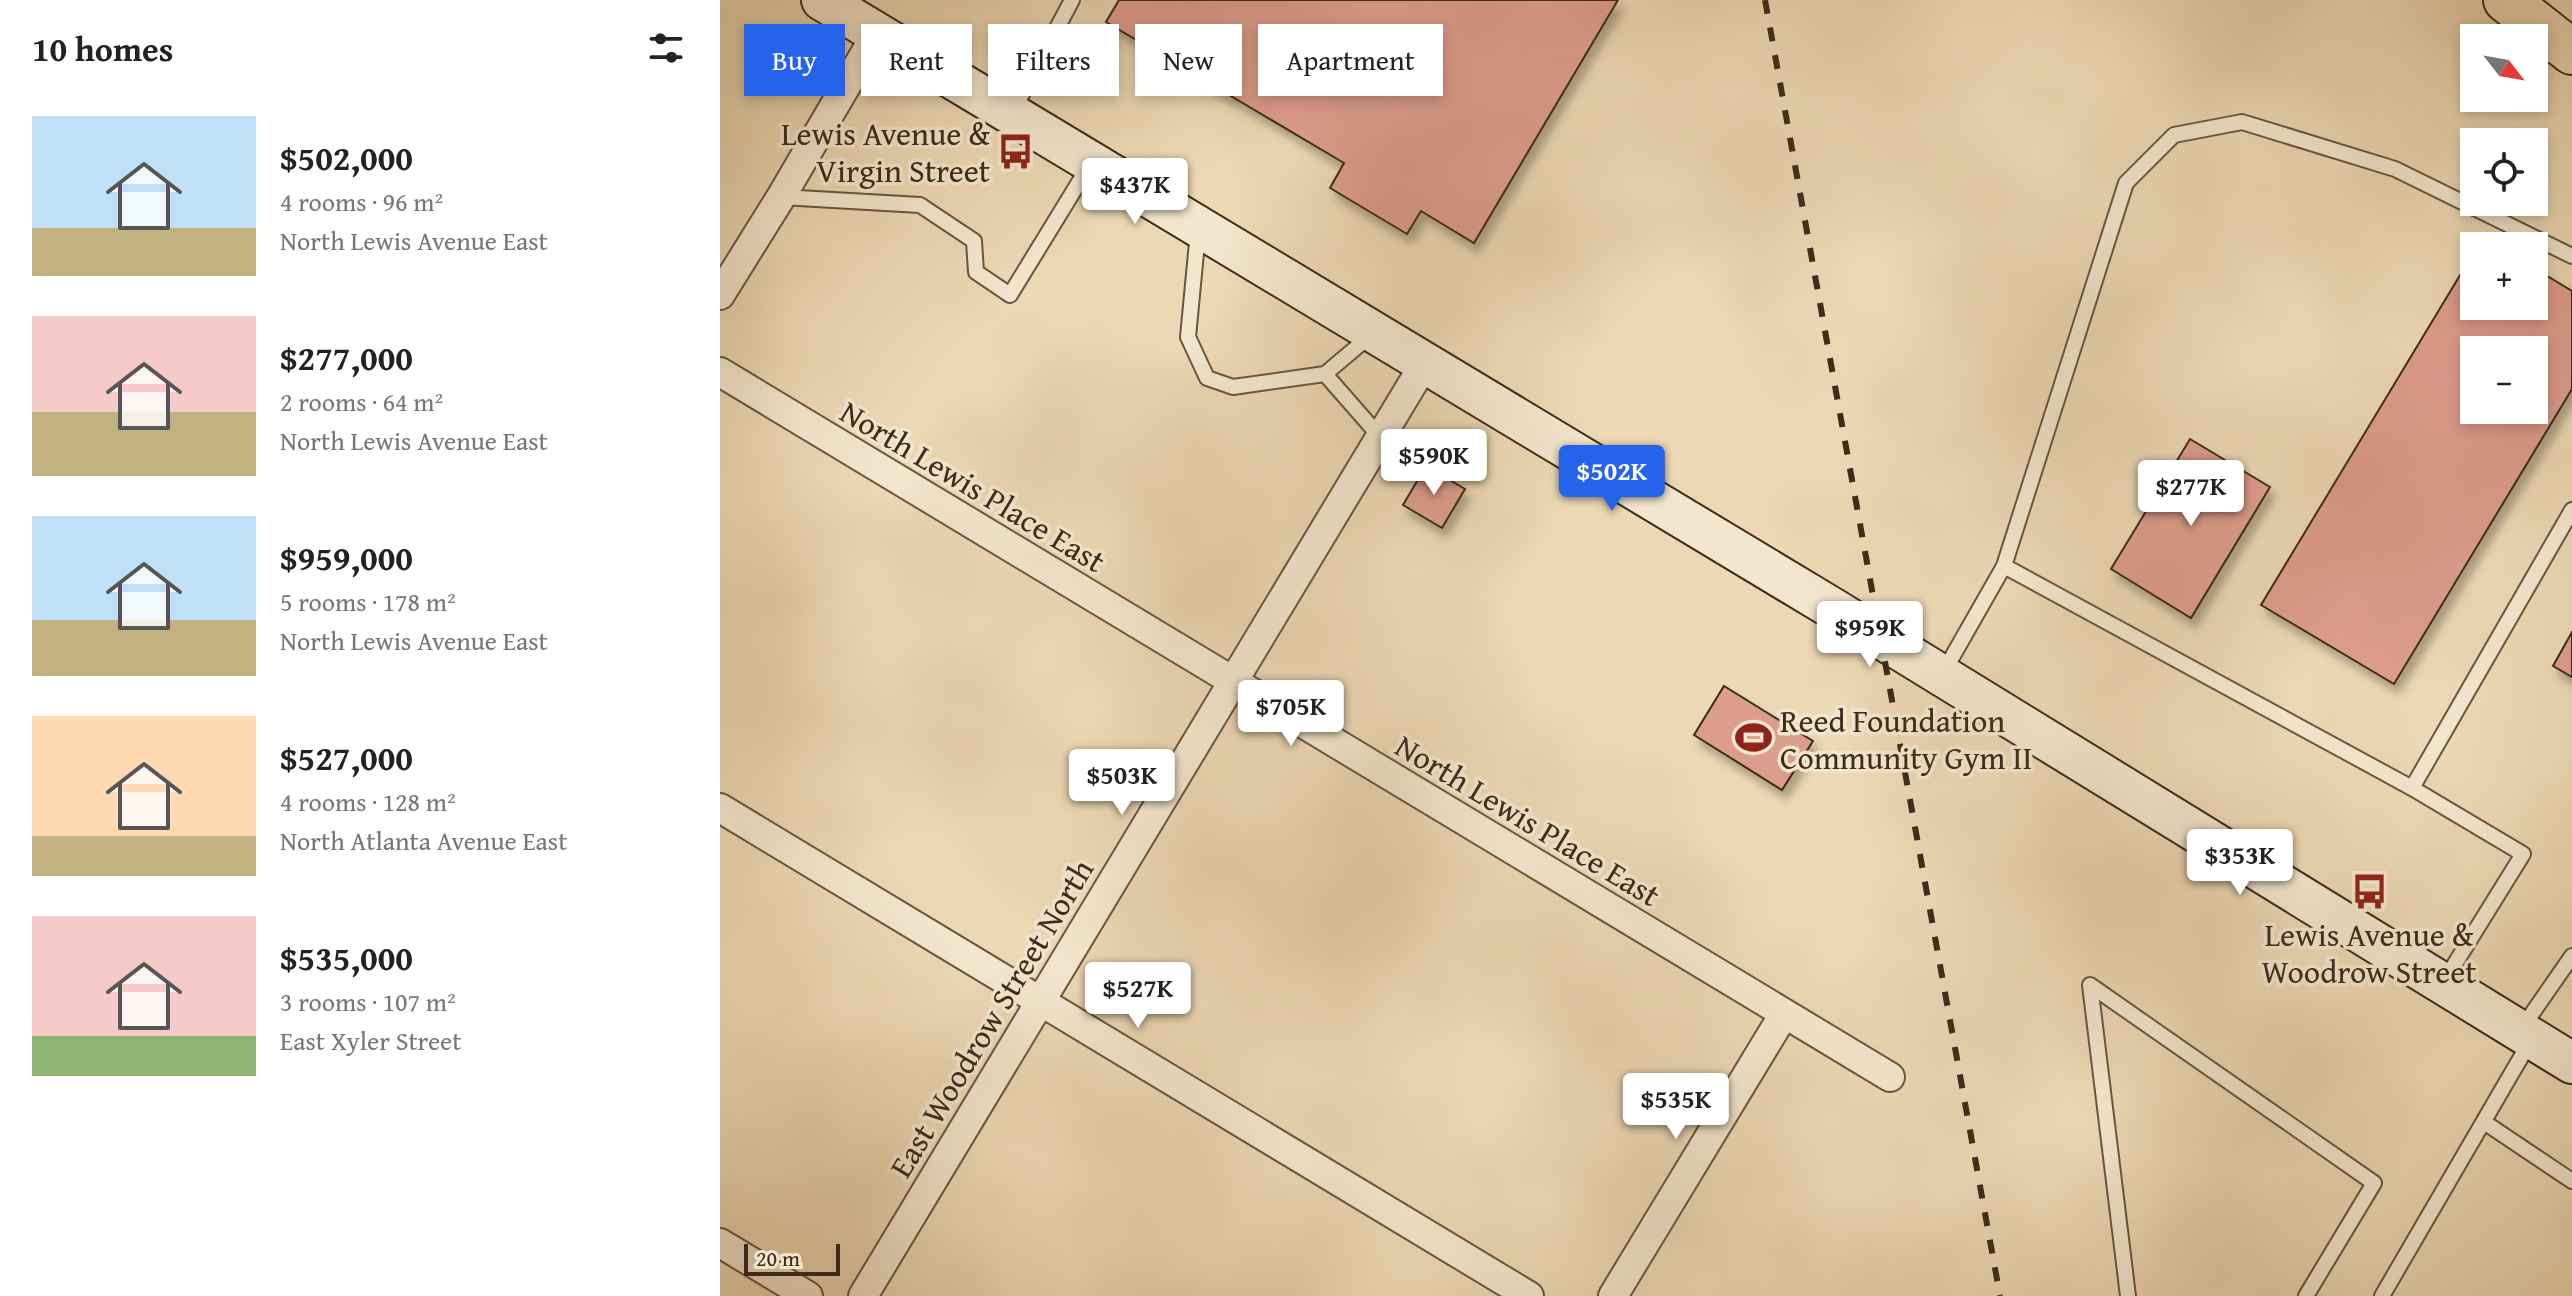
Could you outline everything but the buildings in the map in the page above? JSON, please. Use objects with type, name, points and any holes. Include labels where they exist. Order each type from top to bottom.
[{"type":"highway","points":[[2506,0],[2572,52]]},
{"type":"main road","points":[[822,0],[862,24]]},
{"type":"main road","points":[[972,90],[1942,675],[2572,1063]]},
{"type":"street","points":[[720,295],[861,60]]},
{"type":"street","name":"East Woodrow Street North","points":[[863,1296],[1425,363]]},
{"type":"street","name":"North Lewis Place East","points":[[720,372],[1890,1077]]},
{"type":"street","points":[[720,808],[1529,1296]]},
{"type":"street","points":[[1613,1296],[1784,1014]]},
{"type":"street","points":[[720,1243],[808,1296]]},
{"type":"lane","points":[[1011,114],[1072,0]]},
{"type":"lane","points":[[1942,675],[2004,566],[2126,183],[2174,135],[2242,122],[2395,169],[2572,256]]},
{"type":"lane","points":[[781,197],[920,205],[974,241],[976,272],[1010,295],[1091,162]]},
{"type":"lane","points":[[1199,227],[1188,337],[1207,378],[1233,387],[1325,374],[1374,333]]},
{"type":"lane","points":[[1325,374],[1381,438]]},
{"type":"lane","points":[[2412,788],[2572,510]]},
{"type":"lane","points":[[2004,566],[2412,788],[2523,854],[2443,983]]},
{"type":"lane","points":[[2382,1296],[2484,1122],[2526,1035],[2572,956]]},
{"type":"lane","points":[[2128,1296],[2090,985],[2374,1183],[2306,1296]]},
{"type":"lane","points":[[2484,1122],[2572,1181]]},
{"type":"railway","points":[[1765,0],[2000,1296]]},
{"type":"place","name":"Lewis Avenue & Virgin Street","points":[[1016,151]]},
{"type":"place","name":"Reed Foundation Community Gym II","points":[[1754,738]]},
{"type":"place","name":"Lewis Avenue & Woodrow Street","points":[[2369,892]]}]
